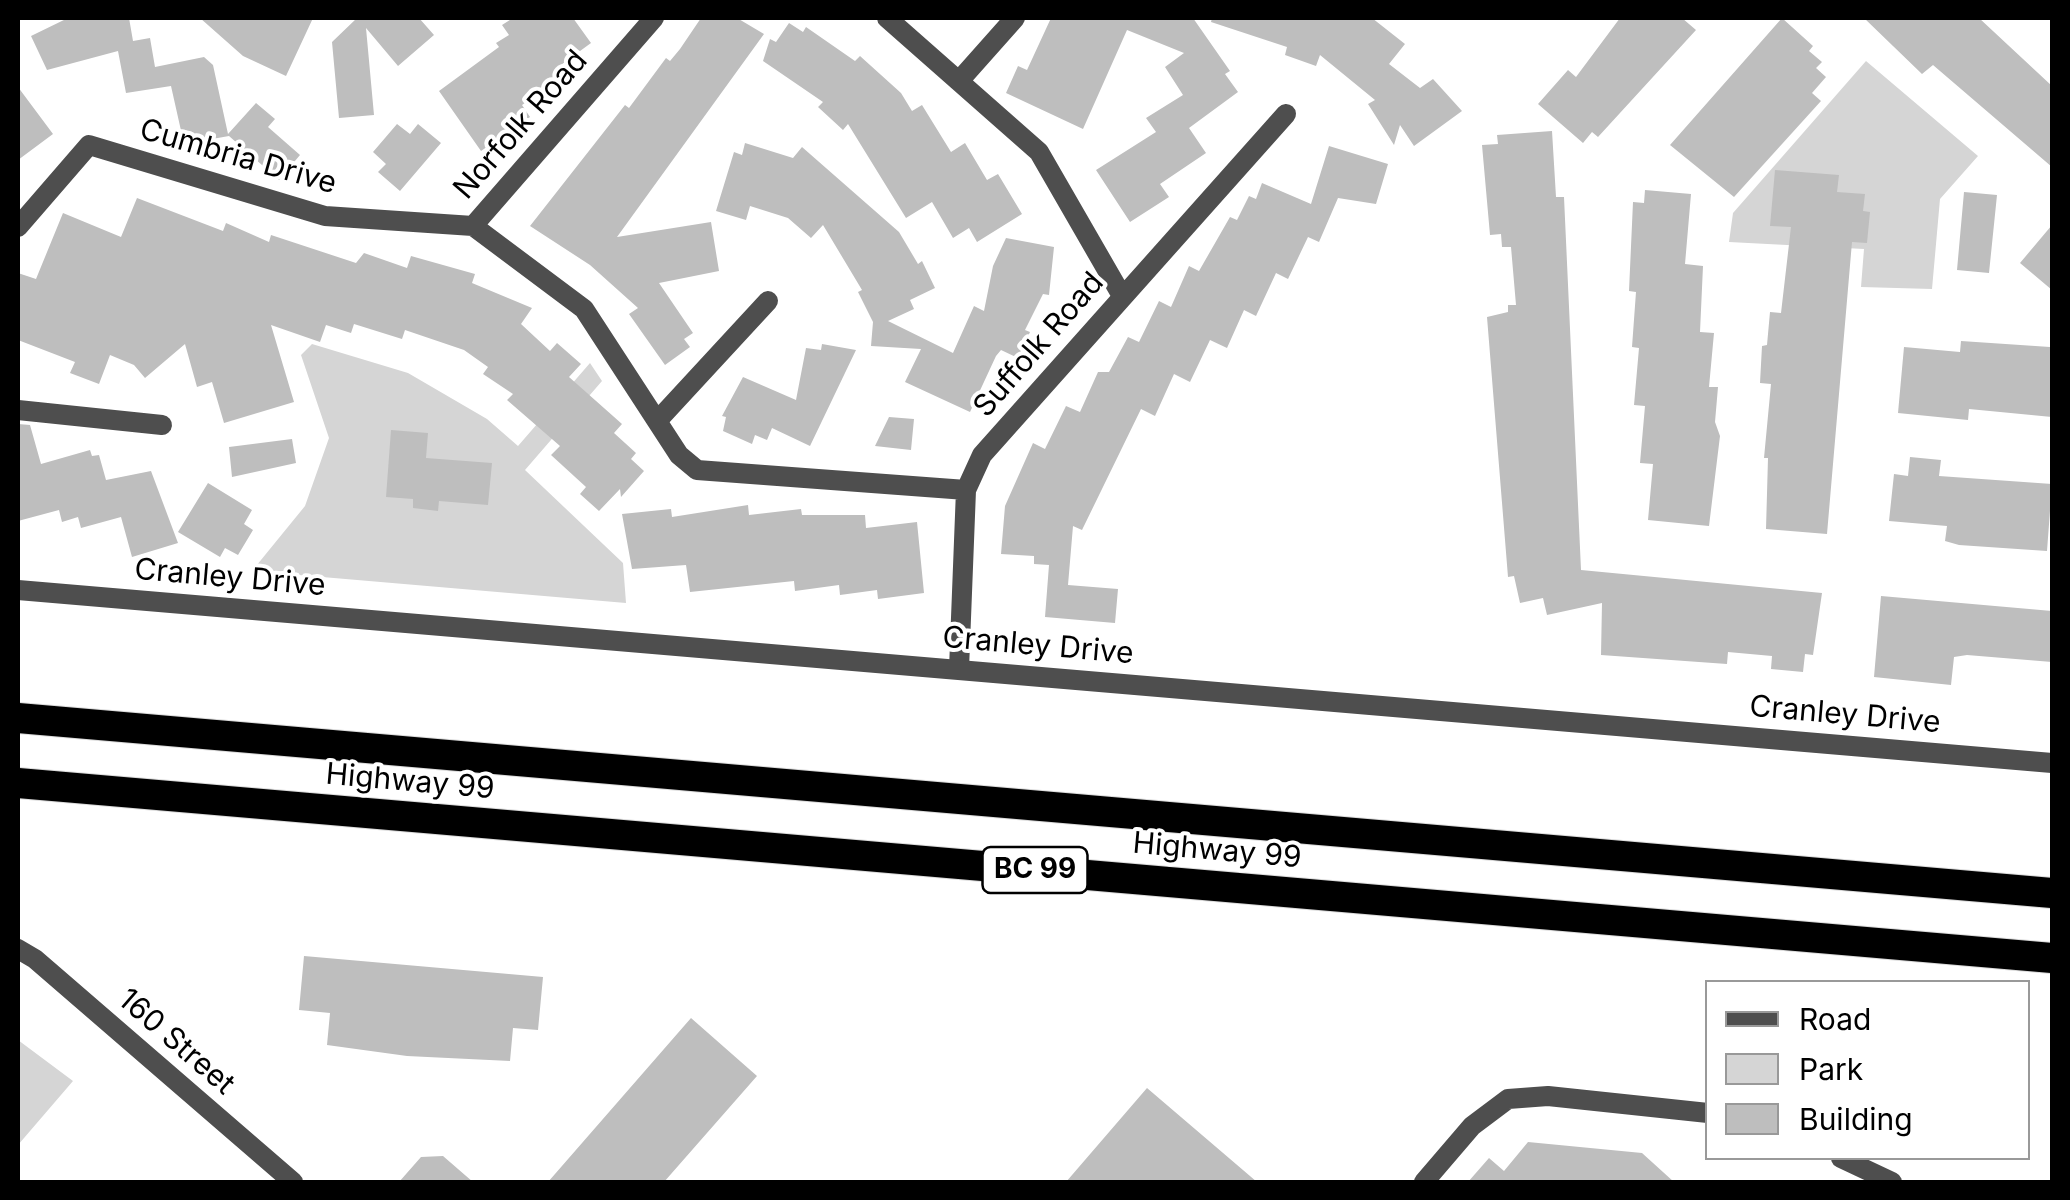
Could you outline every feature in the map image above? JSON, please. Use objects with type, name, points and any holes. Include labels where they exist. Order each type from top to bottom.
[{"type":"highway","name":"Highway 99","points":[[18,718],[2052,894]]},
{"type":"highway","name":"Highway 99","points":[[18,783],[2052,958]]},
{"type":"street","name":"Norfolk Road","points":[[473,226],[654,18]]},
{"type":"street","points":[[887,18],[1039,152],[1122,296]]},
{"type":"street","points":[[960,81],[1015,18]]},
{"type":"street","name":"Suffolk Road","points":[[960,669],[966,490],[982,455],[1286,114]]},
{"type":"street","name":"Cumbria Drive","points":[[18,227],[89,145],[325,216],[473,226]]},
{"type":"street","points":[[473,226],[584,308],[679,455],[698,470],[966,490]]},
{"type":"street","points":[[659,419],[768,301]]},
{"type":"street","points":[[18,410],[162,425]]},
{"type":"street","name":"Cranley Drive","points":[[18,590],[2052,763]]},
{"type":"street","name":"160 Street","points":[[18,949],[35,959],[293,1182]]},
{"type":"street","points":[[1424,1182],[1472,1126],[1508,1100],[1548,1096],[1705,1113]]},
{"type":"street","points":[[1845,1160],[1892,1182]]},
{"type":"green space","points":[[1866,61],[1978,156],[1940,199],[1932,289],[1861,287],[1864,249],[1729,242],[1733,213]]},
{"type":"green space","points":[[312,344],[408,373],[487,419],[518,446],[590,363],[602,381],[525,470],[623,563],[626,603],[252,571],[305,506],[329,438],[301,355]]},
{"type":"green space","points":[[18,1040],[73,1081],[18,1145]]},
{"type":"building","points":[[68,18],[129,18],[133,41],[150,38],[155,67],[204,57],[213,65],[228,134],[256,103],[275,119],[268,127],[300,155],[279,180],[229,136],[184,144],[171,86],[126,93],[118,51],[47,70],[31,36]]},
{"type":"building","points":[[200,18],[313,18],[286,76],[243,56]]},
{"type":"building","points":[[357,18],[419,18],[434,35],[398,66],[366,28],[374,115],[339,118],[332,42]]},
{"type":"building","points":[[513,18],[573,18],[591,43],[554,70],[560,78],[522,105],[530,117],[481,151],[439,91],[499,47],[496,43],[509,35],[502,25]]},
{"type":"building","points":[[701,18],[737,18],[764,34],[617,237],[711,222],[719,271],[659,283],[693,333],[684,339],[690,347],[665,365],[629,314],[638,308],[590,265],[530,226],[625,105],[629,108],[666,58],[670,61],[680,49]]},
{"type":"building","points":[[1051,18],[1193,18],[1230,71],[1225,74],[1238,92],[1189,128],[1206,153],[1160,184],[1169,197],[1130,222],[1096,170],[1156,132],[1146,118],[1183,95],[1165,67],[1184,53],[1127,30],[1083,129],[1006,93],[1018,66],[1027,70]]},
{"type":"building","points":[[1212,18],[1372,18],[1405,44],[1389,64],[1420,88],[1433,79],[1462,111],[1414,146],[1400,125],[1394,145],[1368,104],[1375,100],[1320,55],[1316,66],[1285,55],[1287,47],[1211,22]]},
{"type":"building","points":[[1620,18],[1682,18],[1696,30],[1598,137],[1592,132],[1583,143],[1538,104],[1568,70],[1576,77]]},
{"type":"building","points":[[1782,18],[1813,46],[1809,51],[1822,62],[1816,68],[1826,77],[1812,93],[1821,101],[1734,197],[1670,145]]},
{"type":"building","points":[[1864,18],[1979,18],[2052,86],[2052,167],[1933,65],[1922,74]]},
{"type":"building","points":[[789,23],[803,32],[806,27],[855,61],[860,56],[901,93],[912,111],[922,105],[951,152],[965,143],[987,180],[998,174],[1022,214],[977,242],[969,228],[953,238],[932,202],[906,218],[848,124],[843,130],[818,107],[823,102],[763,61],[770,39],[776,42]]},
{"type":"building","points":[[18,87],[53,134],[18,160]]},
{"type":"building","points":[[397,124],[410,134],[418,124],[441,143],[400,191],[378,172],[386,164],[373,152]]},
{"type":"building","points":[[1552,131],[1556,197],[1564,197],[1581,570],[1822,593],[1813,655],[1805,654],[1803,672],[1771,669],[1772,656],[1728,652],[1727,664],[1601,655],[1602,603],[1547,615],[1543,598],[1520,603],[1514,576],[1508,577],[1487,317],[1508,312],[1508,305],[1516,305],[1511,247],[1502,247],[1501,234],[1490,235],[1482,145],[1498,144],[1497,135]]},
{"type":"building","points":[[745,143],[793,158],[802,147],[899,232],[918,264],[922,261],[935,288],[910,300],[914,309],[888,321],[953,353],[974,306],[984,311],[993,266],[1006,238],[1054,247],[1049,295],[1043,294],[1025,330],[1030,332],[1018,358],[1001,350],[970,412],[905,382],[921,349],[871,346],[873,322],[858,292],[862,290],[823,225],[811,238],[788,218],[750,206],[746,220],[716,211],[734,152],[742,155]]},
{"type":"building","points":[[1329,146],[1388,164],[1376,204],[1338,198],[1319,242],[1308,237],[1288,279],[1276,273],[1256,316],[1244,310],[1227,348],[1210,340],[1190,382],[1174,374],[1155,416],[1141,409],[1082,530],[1073,526],[1068,585],[1118,589],[1115,623],[1045,617],[1049,565],[1034,564],[1034,556],[1001,554],[1005,506],[1033,443],[1045,449],[1066,406],[1080,412],[1098,372],[1109,372],[1128,337],[1139,342],[1159,301],[1171,307],[1189,266],[1199,271],[1230,217],[1237,220],[1249,196],[1256,199],[1262,183],[1311,204]]},
{"type":"building","points":[[1775,170],[1839,175],[1837,192],[1865,194],[1863,211],[1870,212],[1867,243],[1852,242],[1827,534],[1766,529],[1768,458],[1764,458],[1771,384],[1760,383],[1762,346],[1767,345],[1770,312],[1781,313],[1791,227],[1770,226]]},
{"type":"building","points":[[1645,190],[1691,194],[1685,264],[1703,266],[1700,332],[1714,333],[1709,387],[1718,387],[1715,422],[1720,436],[1709,526],[1648,520],[1653,464],[1640,463],[1645,406],[1634,405],[1639,348],[1632,347],[1636,292],[1629,291],[1633,202],[1644,203]]},
{"type":"building","points":[[1964,192],[1997,195],[1989,273],[1957,270]]},
{"type":"building","points":[[137,198],[223,231],[226,223],[269,242],[271,235],[356,263],[364,253],[407,268],[411,256],[475,274],[472,283],[532,308],[521,324],[550,351],[557,343],[581,364],[569,377],[622,424],[614,433],[636,453],[631,459],[644,471],[621,497],[620,489],[599,511],[580,494],[586,487],[551,455],[560,446],[507,400],[513,394],[483,374],[488,367],[464,350],[405,330],[402,339],[354,324],[351,333],[326,325],[320,342],[271,325],[294,402],[224,423],[212,382],[197,387],[185,344],[145,378],[134,365],[110,355],[99,384],[70,373],[75,362],[18,340],[18,273],[36,279],[63,213],[121,237]]},
{"type":"building","points":[[2052,225],[2052,290],[2020,263]]},
{"type":"building","points":[[1961,341],[2050,347],[2052,417],[1969,409],[1968,420],[1898,413],[1904,347],[1960,352]]},
{"type":"building","points":[[822,344],[856,350],[810,446],[772,428],[767,440],[755,435],[752,444],[723,431],[726,417],[722,416],[743,377],[796,400],[806,348],[821,350]]},
{"type":"building","points":[[889,417],[914,419],[911,450],[875,446]]},
{"type":"building","points":[[18,424],[30,425],[41,464],[90,450],[92,456],[99,455],[106,480],[151,471],[178,543],[132,557],[121,517],[81,528],[78,517],[62,522],[59,510],[18,521]]},
{"type":"building","points":[[391,430],[428,433],[426,458],[492,463],[488,505],[439,501],[438,511],[413,508],[413,499],[386,497]]},
{"type":"building","points":[[292,439],[296,463],[232,477],[229,447]]},
{"type":"building","points":[[1910,457],[1941,460],[1939,476],[2052,484],[2047,551],[1959,545],[1945,541],[1947,526],[1889,521],[1894,474],[1908,476]]},
{"type":"building","points":[[208,483],[252,510],[244,524],[253,530],[238,555],[225,548],[220,557],[178,532]]},
{"type":"building","points":[[748,505],[749,515],[801,509],[802,515],[865,515],[866,528],[917,522],[924,593],[878,599],[877,590],[840,595],[839,585],[795,591],[794,581],[690,592],[686,565],[632,569],[622,514],[671,509],[672,517]]},
{"type":"building","points":[[1881,596],[2052,611],[2052,662],[1954,657],[1951,685],[1874,677]]},
{"type":"building","points":[[304,956],[543,977],[538,1030],[513,1028],[510,1061],[407,1056],[327,1045],[330,1013],[299,1010]]},
{"type":"building","points":[[691,1018],[757,1076],[664,1182],[548,1182]]},
{"type":"building","points":[[1147,1088],[1257,1182],[1066,1182]]},
{"type":"building","points":[[1528,1142],[1642,1153],[1674,1182],[1468,1182],[1489,1158],[1504,1171]]},
{"type":"building","points":[[443,1156],[473,1182],[399,1182],[421,1157]]}]
